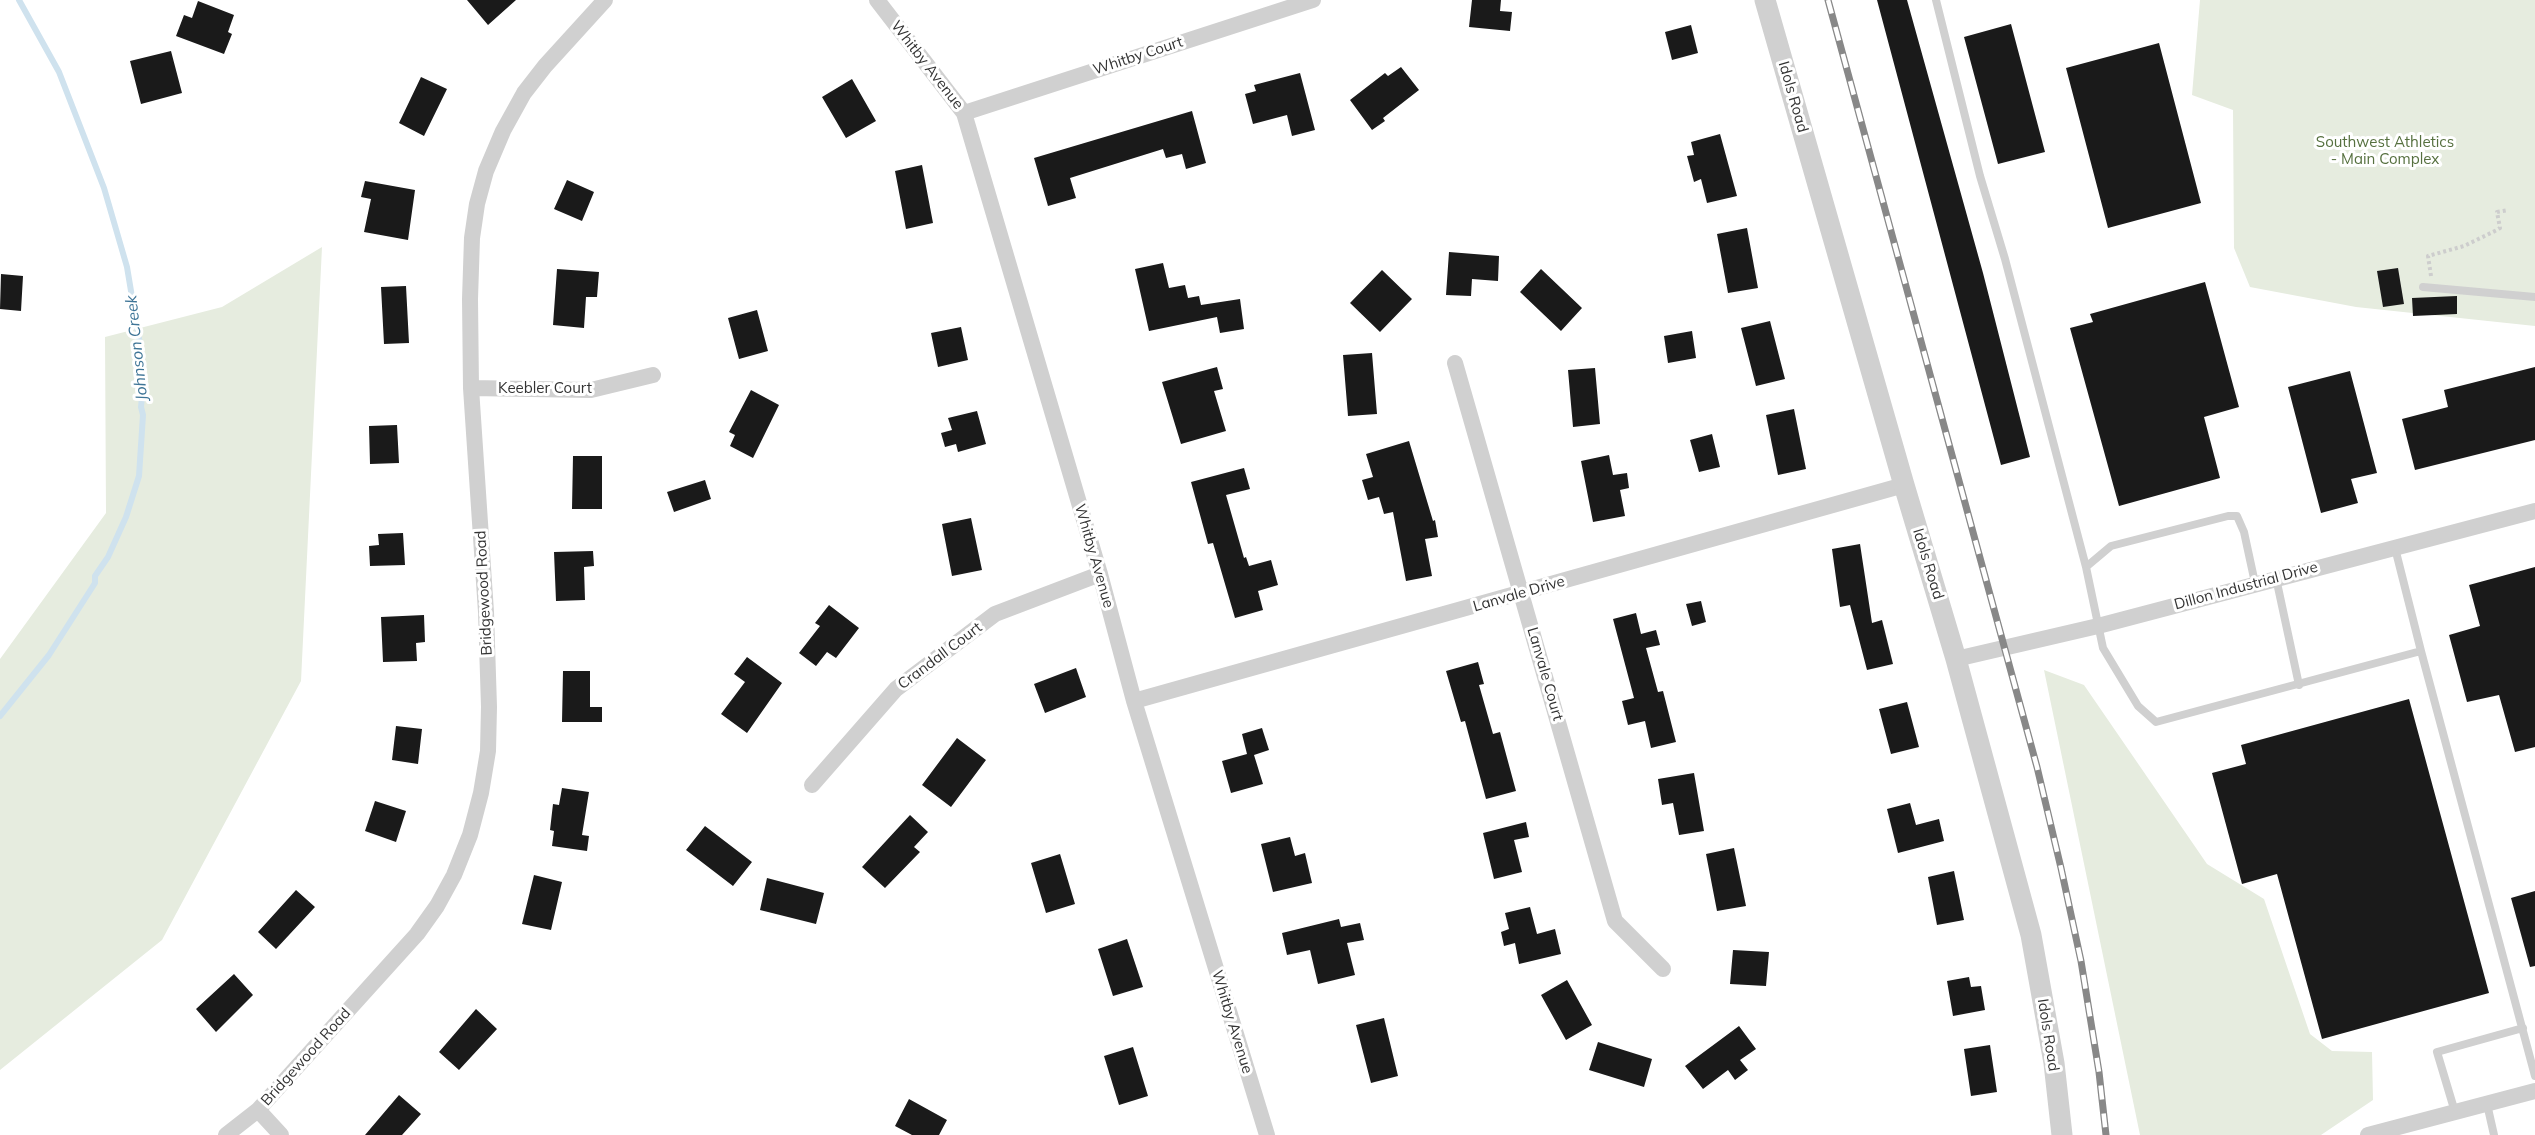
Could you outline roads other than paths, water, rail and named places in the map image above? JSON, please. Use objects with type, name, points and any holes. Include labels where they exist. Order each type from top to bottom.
[{"type":"street","name":"Bridgewood Road","points":[[226,1135],[258,1110],[417,934],[443,896],[470,835],[482,793],[488,751],[489,707],[486,612],[471,388],[472,238],[477,204],[486,171],[503,131],[524,93],[545,66],[605,0]]},
{"type":"street","name":"Whitby Avenue","points":[[877,0],[964,112],[1100,574],[1134,701],[1267,1135]]},
{"type":"street","name":"Whitby Court","points":[[964,112],[1313,0]]},
{"type":"street","name":"Idols Road","points":[[1765,0],[1956,659],[2031,935],[2054,1064],[2062,1135]]},
{"type":"street","name":"Lanvale Court","points":[[1455,363],[1615,921],[1663,969]]},
{"type":"street","name":"Keebler Court","points":[[471,388],[591,390],[653,375]]},
{"type":"street","name":"Lanvale Drive","points":[[1134,701],[1904,485]]},
{"type":"street","name":"Dillon Industrial Drive","points":[[1956,659],[2098,626],[2535,511]]},
{"type":"street","name":"Crandall Court","points":[[812,785],[896,689],[995,614],[1100,574]]},
{"type":"street","points":[[2373,1134],[2535,1091]]},
{"type":"street","points":[[258,1110],[281,1135]]},
{"type":"lane","points":[[1936,0],[1980,176],[2005,260],[2086,567],[2103,648],[2138,706],[2156,722],[2421,651]]},
{"type":"lane","points":[[2423,287],[2535,297]]},
{"type":"lane","points":[[2086,567],[2111,546],[2228,516],[2237,516],[2244,532],[2255,583]]},
{"type":"lane","points":[[2395,547],[2535,1076]]},
{"type":"lane","points":[[2276,578],[2299,684]]},
{"type":"lane","points":[[2455,1112],[2437,1052],[2523,1028]]},
{"type":"lane","points":[[2487,1104],[2494,1135]]},
{"type":"waterway","name":"Johnson Creek","points":[[0,716],[49,655],[95,583],[95,576],[108,557],[126,517],[139,476],[143,415],[140,345],[127,267],[104,188],[59,72],[19,0]]},
{"type":"railway","points":[[1828,0],[2037,767],[2081,961],[2099,1072],[2106,1135]]},
{"type":"park label","name":"Southwest Athletics - Main Complex","points":[[2385,150]]}]
